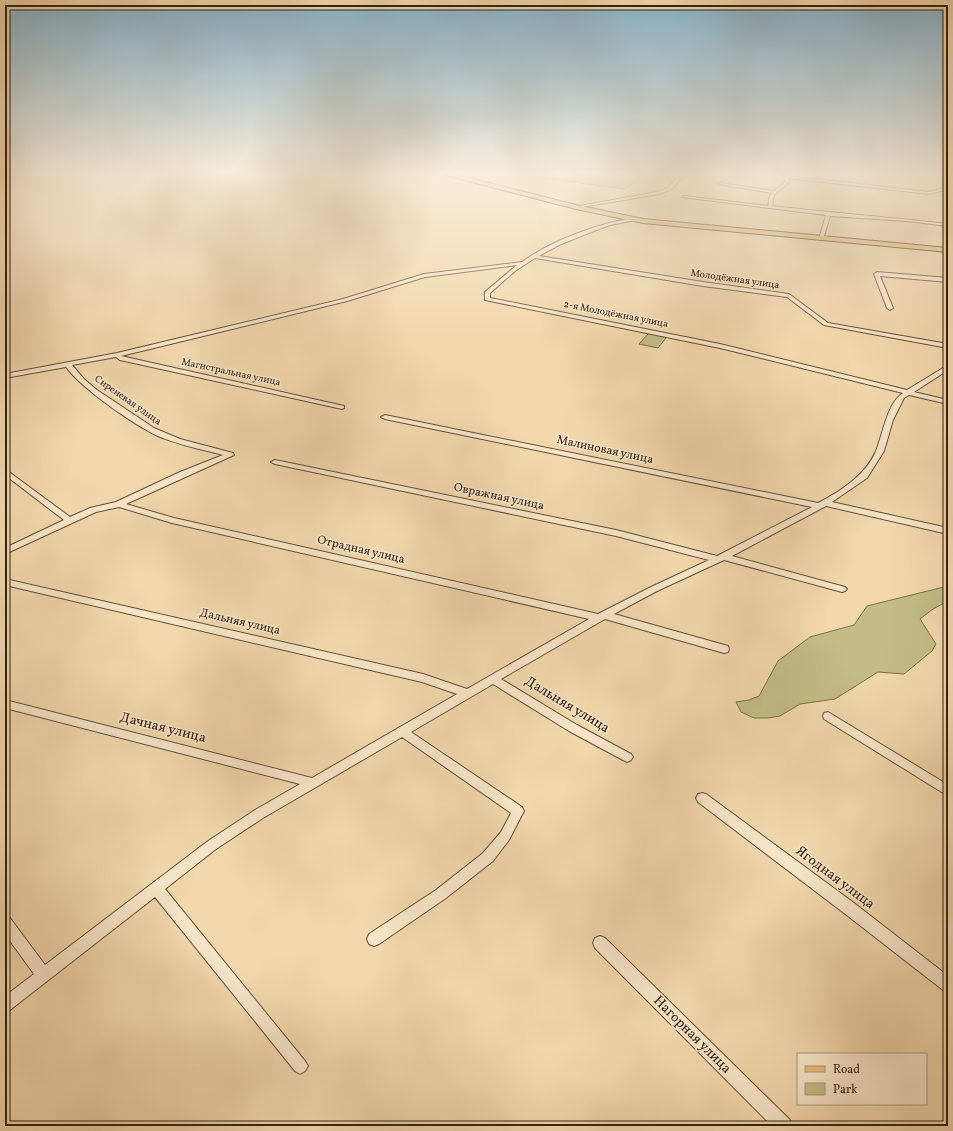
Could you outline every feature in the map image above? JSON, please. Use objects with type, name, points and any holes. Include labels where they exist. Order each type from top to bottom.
[{"type":"main road","points":[[716,228],[948,250]]},
{"type":"street","name":"2-я Молодёжная улица","points":[[598,228],[544,249],[522,263],[497,282],[487,293],[487,299],[706,343],[948,402]]},
{"type":"street","points":[[821,239],[824,228]]},
{"type":"street","name":"Молодёжная улица","points":[[533,256],[703,284],[789,296],[826,324],[948,346]]},
{"type":"street","points":[[5,376],[117,355],[345,300],[424,276],[522,263]]},
{"type":"street","points":[[890,308],[877,274],[948,280]]},
{"type":"street","name":"Магистральная улица","points":[[117,355],[120,358],[342,407]]},
{"type":"street","name":"Сиреневая улица","points":[[68,364],[74,374],[151,430],[230,455],[183,474],[119,504]]},
{"type":"street","points":[[5,1006],[156,888],[259,814],[601,616],[721,558],[822,504],[864,476],[880,451],[896,404],[901,397],[948,367]]},
{"type":"street","name":"Малиновая улица","points":[[385,417],[822,504],[948,531]]},
{"type":"street","name":"Овражная улица","points":[[275,462],[608,532],[721,558],[842,589]]},
{"type":"street","points":[[5,471],[70,521]]},
{"type":"street","points":[[5,551],[93,510],[119,504]]},
{"type":"street","name":"Отрадная улица","points":[[119,504],[172,520],[601,616],[724,648]]},
{"type":"street","name":"Дальняя улица","points":[[5,582],[423,678],[468,694]]},
{"type":"street","name":"Дальняя улица","points":[[493,679],[573,728],[627,757]]},
{"type":"street","name":"Дачная улица","points":[[5,704],[260,768],[313,783]]},
{"type":"street","points":[[828,716],[948,791]]},
{"type":"street","points":[[374,939],[441,894],[488,857],[505,836],[518,811],[402,732]]},
{"type":"street","name":"Ягодная улица","points":[[702,798],[849,908],[948,985]]},
{"type":"street","points":[[156,888],[300,1066]]},
{"type":"street","points":[[5,923],[44,975]]},
{"type":"street","name":"Нагорная улица","points":[[600,943],[784,1126]]},
{"type":"green space","points":[[649,333],[664,336],[666,338],[658,348],[639,344]]},
{"type":"green space","points":[[948,586],[948,601],[933,609],[920,619],[936,644],[932,651],[904,674],[878,672],[835,699],[800,704],[780,716],[754,718],[741,712],[736,702],[749,700],[759,696],[778,661],[810,637],[854,625],[867,606]]}]
